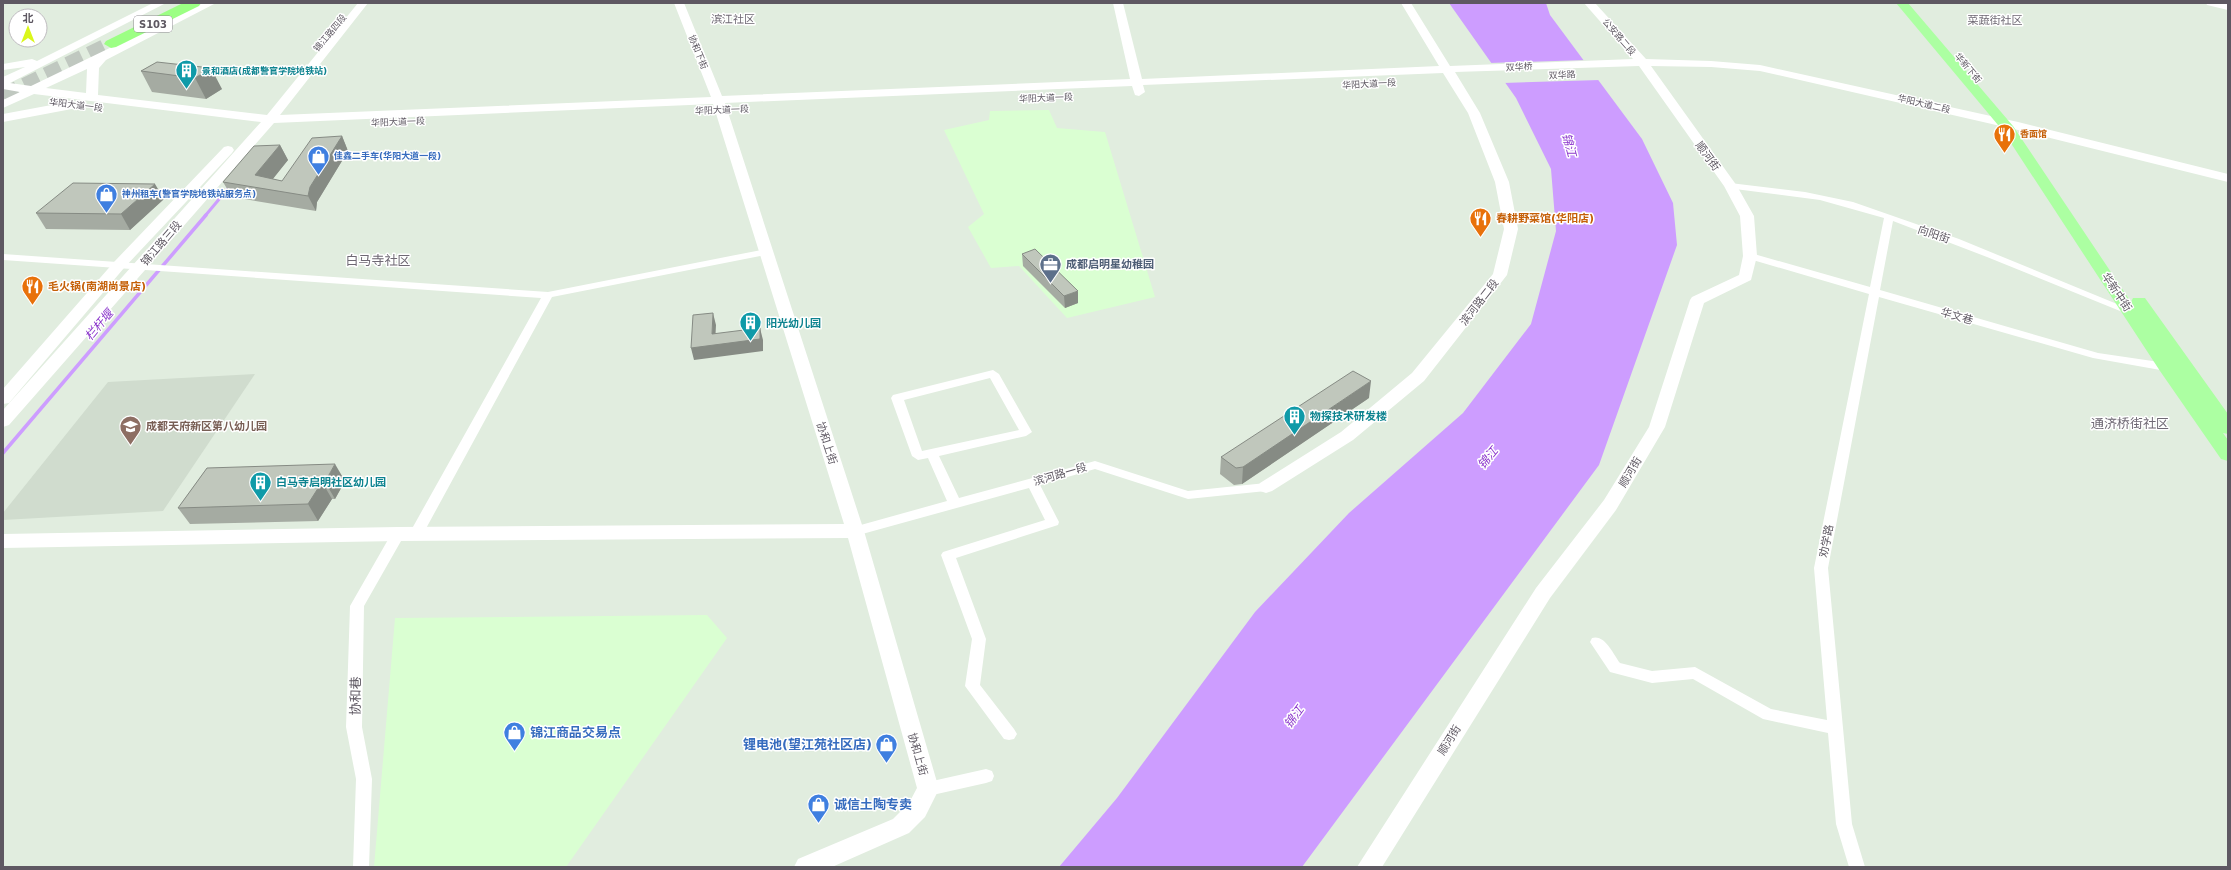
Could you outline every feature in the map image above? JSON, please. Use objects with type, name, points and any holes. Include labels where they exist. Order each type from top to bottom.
[{"type":"highway","name":"S103","points":[[111,45],[180,3]]},
{"type":"highway","name":"S103","points":[[111,45],[194,3]]},
{"type":"main road","points":[[3,84],[85,40],[161,3]]},
{"type":"main road","points":[[85,40],[80,46],[88,50],[105,51],[111,45],[211,3]]},
{"type":"main road","name":"锦江路四段","points":[[261,122],[355,3]]},
{"type":"main road","name":"锦江路四段","points":[[261,122],[363,3]]},
{"type":"main road","name":"协和下街","points":[[679,3],[719,105]]},
{"type":"main road","points":[[1118,3],[1141,91]]},
{"type":"main road","name":"滨河路二段","points":[[1266,487],[1347,436],[1418,377],[1500,275],[1511,229],[1502,182],[1474,113],[1406,3]]},
{"type":"main road","name":"公安路二段","points":[[1589,3],[1645,67]]},
{"type":"main road","points":[[1902,3],[2013,128]]},
{"type":"main road","name":"华新下街","points":[[1913,3],[2013,128]]},
{"type":"main road","points":[[2211,3],[2228,7]]},
{"type":"main road","points":[[92,98],[93,67],[102,58],[111,45]]},
{"type":"main road","points":[[3,67],[53,57]]},
{"type":"main road","points":[[3,104],[9,97],[31,90],[102,58]]},
{"type":"main road","name":"华阳大道二段","points":[[1615,62],[1645,67],[1761,73],[2013,128],[2228,178]]},
{"type":"main road","name":"双华桥","points":[[1426,76],[1615,62]]},
{"type":"main road","name":"华阳大道二段","points":[[1622,73],[1645,67]]},
{"type":"main road","name":"顺河街","points":[[1369,867],[1543,593],[1610,505],[1657,428],[1697,300],[1746,277],[1750,256],[1747,216],[1730,186],[1645,67]]},
{"type":"main road","name":"双华路","points":[[1426,76],[1622,73]]},
{"type":"main road","name":"华阳大道一段","points":[[9,97],[73,105],[261,122],[1141,91],[1426,76]]},
{"type":"main road","name":"华阳大道一段","points":[[1202,92],[1426,76]]},
{"type":"main road","name":"华阳大道一段","points":[[3,84],[31,90],[261,122]]},
{"type":"main road","name":"华阳大道一段","points":[[1124,95],[1141,91]]},
{"type":"main road","name":"华阳大道一段","points":[[719,105],[1100,96]]},
{"type":"main road","points":[[3,118],[73,105]]},
{"type":"main road","name":"协和上街","points":[[719,105],[855,531],[928,789]]},
{"type":"main road","name":"锦江路三段","points":[[3,399],[119,265],[261,122]]},
{"type":"main road","name":"锦江路三段","points":[[3,421],[140,267],[261,122]]},
{"type":"main road","name":"华阳大道二段","points":[[2013,128],[2228,183]]},
{"type":"main road","name":"华新中街","points":[[2013,128],[2129,311],[2228,454]]},
{"type":"main road","name":"华新中街","points":[[2013,128],[2228,428]]},
{"type":"main road","points":[[3,541],[398,534],[855,531]]},
{"type":"main road","points":[[806,867],[901,826],[917,810],[928,789]]},
{"type":"street","name":"向阳街","points":[[1730,186],[1790,192],[1841,203],[1889,218],[1957,242],[2129,311]]},
{"type":"street","name":"劝学路","points":[[1857,867],[1844,824],[1821,568],[1889,218]]},
{"type":"street","points":[[3,257],[548,295],[766,252]]},
{"type":"street","name":"华文巷","points":[[1750,256],[2097,356],[2166,366]]},
{"type":"street","points":[[416,534],[548,295]]},
{"type":"street","points":[[993,374],[1026,432],[932,453],[918,456],[897,398],[993,374]]},
{"type":"street","points":[[932,453],[955,504]]},
{"type":"street","name":"滨河路一段","points":[[855,531],[1095,465],[1188,494],[1266,487]]},
{"type":"street","points":[[1009,734],[972,686],[978,639],[948,555],[1053,522],[1032,482]]},
{"type":"street","name":"协和巷","points":[[361,867],[364,779],[354,727],[357,606],[398,534]]},
{"type":"street","points":[[1597,642],[1615,668],[1652,677],[1695,673],[1768,715],[1835,728]]},
{"type":"street","points":[[928,789],[986,776]]},
{"type":"shaded area","points":[[1049,110],[1057,128],[1105,132],[1155,297],[1067,318],[1019,266],[991,268],[968,227],[984,214],[944,130],[989,120],[990,111]]},
{"type":"shaded area","name":"成都天府新区第八幼儿园","points":[[255,374],[163,511],[3,520],[3,513],[108,382]]},
{"type":"shaded area","name":"锦江商品交易点","points":[[707,615],[727,638],[566,867],[374,867],[395,618]]},
{"type":"water","name":"锦江","points":[[1449,3],[1546,3],[1550,15],[1642,139],[1673,203],[1677,245],[1599,465],[1302,867],[1059,867],[1117,798],[1255,612],[1349,513],[1463,413],[1531,324],[1556,231],[1551,169],[1516,98]]},
{"type":"pier","points":[[1586,60],[1600,80],[1503,83],[1489,63]]},
{"type":"building","points":[[157,62],[211,68],[195,78],[141,71]]},
{"type":"building","points":[[342,136],[310,187],[308,196],[223,182],[254,146],[280,145],[255,175],[282,181],[312,138]]},
{"type":"building","points":[[73,183],[155,184],[121,214],[36,213]]},
{"type":"building","points":[[1035,249],[1078,291],[1064,296],[1022,254]]},
{"type":"building","points":[[713,313],[712,334],[760,328],[760,339],[691,348],[693,315]]},
{"type":"building","points":[[1353,371],[1371,381],[1243,467],[1236,468],[1221,457]]},
{"type":"building","points":[[335,464],[325,482],[322,482],[308,504],[178,508],[207,468]]},
{"type":"waterway","name":"栏杆堰","points":[[205,216],[231,185]]},
{"type":"waterway","name":"栏杆堰","points":[[3,453],[206,215]]},
{"type":"tunnel","points":[[3,96],[111,44]]},
{"type":"place","name":"景和酒店(成都警官学院地铁站)","points":[[187,90]]},
{"type":"place","name":"香面馆","points":[[2005,154]]},
{"type":"place","name":"佳鑫二手车(华阳大道一段)","points":[[318,176]]},
{"type":"place","name":"神州租车(警官学院地铁站服务点)","points":[[106,214]]},
{"type":"place","name":"春耕野菜馆(华阳店)","points":[[1480,238]]},
{"type":"place","name":"成都启明星幼稚园","points":[[1050,284]]},
{"type":"place","name":"毛火锅(南湖尚景店)","points":[[32,306]]},
{"type":"place","name":"阳光幼儿园","points":[[751,342]]},
{"type":"place","name":"物探技术研发楼","points":[[1295,436]]},
{"type":"place","name":"成都天府新区第八幼儿园","points":[[131,446]]},
{"type":"place","name":"白马寺启明社区幼儿园","points":[[261,502]]},
{"type":"place","name":"锦江商品交易点","points":[[515,752]]},
{"type":"place","name":"锂电池(望江苑社区店)","points":[[887,764]]},
{"type":"place","name":"诚信土陶专卖","points":[[818,824]]},
{"type":"district","name":"滨江社区","points":[[733,19]]},
{"type":"district","name":"菜蔬街社区","points":[[1995,20]]},
{"type":"district","name":"白马寺社区","points":[[378,260]]},
{"type":"district","name":"通济桥街社区","points":[[2130,423]]}]
